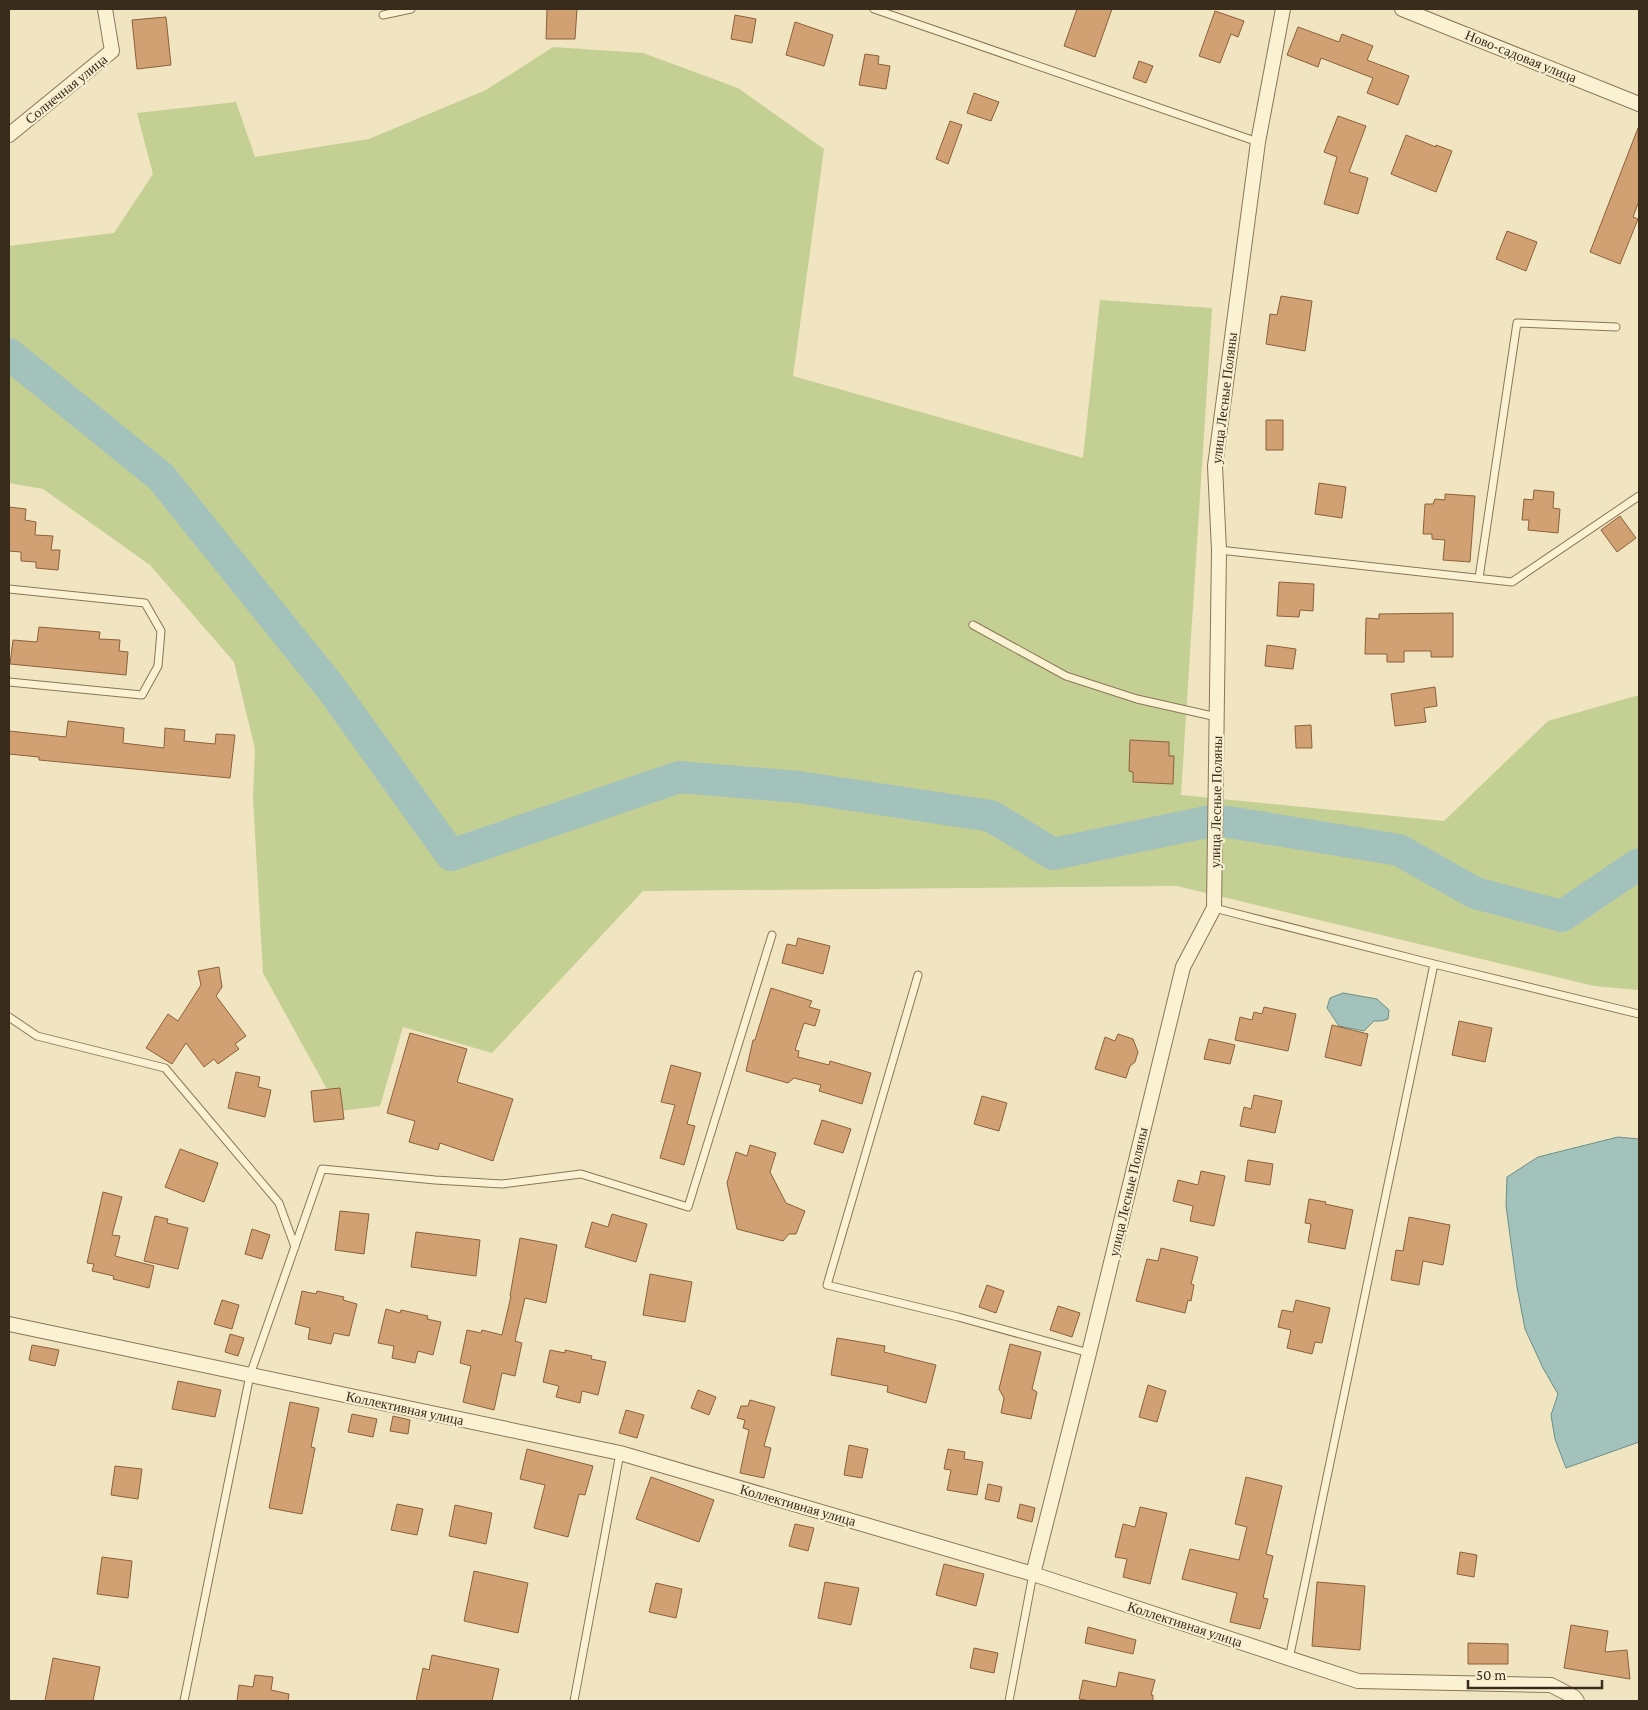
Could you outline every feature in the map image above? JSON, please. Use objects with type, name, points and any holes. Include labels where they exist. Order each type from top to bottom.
[{"type":"street","name":"Солнечная улица","points":[[9,135],[112,52],[105,9]]},
{"type":"street","name":"улица Лесные Поляны","points":[[1033,1574],[1183,966],[1214,908],[1219,550],[1215,466],[1258,142],[1283,9]]},
{"type":"street","name":"Ново-садовая улица","points":[[1402,9],[1425,13],[1639,104]]},
{"type":"street","name":"Коллективная улица","points":[[9,1324],[620,1453],[1033,1574],[1358,1682],[1550,1685],[1574,1697],[1576,1701]]},
{"type":"lane","points":[[383,15],[411,9]]},
{"type":"lane","points":[[874,9],[1258,142]]},
{"type":"lane","points":[[1479,578],[1517,323],[1616,327]]},
{"type":"lane","points":[[1219,550],[1512,582],[1639,496]]},
{"type":"lane","points":[[9,589],[145,603],[160,630],[158,666],[142,695],[9,682]]},
{"type":"lane","points":[[973,625],[1066,676],[1137,699],[1217,717]]},
{"type":"lane","points":[[1214,908],[1639,1014]]},
{"type":"lane","points":[[184,1701],[250,1375],[322,1169],[502,1184],[581,1174],[688,1208],[772,935]]},
{"type":"lane","points":[[1289,1659],[1434,964]]},
{"type":"lane","points":[[918,975],[827,1285],[958,1317],[1089,1353]]},
{"type":"lane","points":[[9,1017],[38,1036],[165,1068],[279,1203],[295,1247]]},
{"type":"lane","points":[[574,1701],[620,1453]]},
{"type":"lane","points":[[1009,1701],[1033,1574]]},
{"type":"green space","points":[[553,47],[643,53],[738,88],[824,149],[793,376],[1083,458],[1100,300],[1212,308],[1181,795],[1444,821],[1548,721],[1639,695],[1639,990],[1594,986],[1177,886],[643,891],[492,1053],[403,1027],[380,1106],[339,1111],[263,973],[253,798],[255,749],[234,662],[150,565],[43,489],[9,483],[9,246],[114,233],[153,174],[137,113],[236,102],[255,157],[369,139],[486,90]]},
{"type":"water","points":[[1343,993],[1377,999],[1389,1010],[1388,1019],[1374,1021],[1364,1031],[1339,1026],[1327,1008],[1330,998]]},
{"type":"water","points":[[1618,1137],[1639,1139],[1639,1442],[1566,1468],[1555,1439],[1551,1415],[1558,1394],[1543,1368],[1525,1329],[1506,1206],[1507,1177],[1538,1157]]},
{"type":"building","points":[[547,9],[577,9],[575,39],[546,39]]},
{"type":"building","points":[[1077,9],[1112,9],[1095,57],[1064,46]]},
{"type":"building","points":[[1215,11],[1244,21],[1238,37],[1231,34],[1220,63],[1199,56]]},
{"type":"building","points":[[735,15],[756,19],[752,43],[731,39]]},
{"type":"building","points":[[166,17],[171,65],[137,69],[132,20]]},
{"type":"building","points":[[795,22],[833,35],[824,66],[786,55]]},
{"type":"building","points":[[1298,27],[1339,42],[1342,34],[1373,46],[1367,60],[1409,76],[1398,105],[1367,93],[1373,78],[1321,58],[1318,67],[1287,55]]},
{"type":"building","points":[[865,54],[879,56],[878,64],[890,66],[886,89],[859,85]]},
{"type":"building","points":[[1139,61],[1153,66],[1146,83],[1133,78]]},
{"type":"building","points":[[974,93],[999,102],[991,121],[967,113]]},
{"type":"building","points":[[1338,116],[1366,126],[1349,172],[1368,178],[1358,214],[1324,204],[1337,157],[1324,152]]},
{"type":"building","points":[[950,121],[962,125],[948,164],[936,159]]},
{"type":"building","points":[[1638,128],[1639,201],[1633,217],[1638,219],[1620,264],[1590,252]]},
{"type":"building","points":[[1406,135],[1452,151],[1436,192],[1391,174]]},
{"type":"building","points":[[1507,231],[1537,242],[1526,271],[1496,259]]},
{"type":"building","points":[[1281,296],[1312,301],[1305,351],[1266,344],[1270,314],[1277,315]]},
{"type":"building","points":[[1266,420],[1283,420],[1283,450],[1266,450]]},
{"type":"building","points":[[1319,483],[1346,487],[1342,518],[1315,514]]},
{"type":"building","points":[[1534,490],[1554,492],[1553,508],[1560,509],[1558,533],[1528,530],[1529,520],[1522,520],[1524,499],[1533,500]]},
{"type":"building","points":[[1445,494],[1475,496],[1470,562],[1443,560],[1445,540],[1432,539],[1432,534],[1423,534],[1425,504],[1433,504],[1435,499],[1445,500]]},
{"type":"building","points":[[9,507],[26,509],[25,520],[36,522],[35,535],[53,536],[51,550],[60,550],[58,570],[36,568],[36,562],[21,561],[21,552],[9,551]]},
{"type":"building","points":[[1620,516],[1636,538],[1617,552],[1601,530]]},
{"type":"building","points":[[1279,582],[1314,584],[1313,611],[1300,610],[1299,617],[1277,616]]},
{"type":"building","points":[[1453,613],[1453,657],[1431,657],[1431,651],[1404,651],[1404,662],[1387,662],[1387,654],[1365,654],[1366,618],[1379,619],[1379,614]]},
{"type":"building","points":[[39,627],[100,632],[99,639],[120,640],[119,651],[128,652],[126,675],[10,664],[13,640],[37,642]]},
{"type":"building","points":[[1267,645],[1296,649],[1293,669],[1265,666]]},
{"type":"building","points":[[1435,687],[1437,706],[1424,708],[1426,722],[1395,726],[1391,694]]},
{"type":"building","points":[[68,721],[124,728],[123,743],[164,748],[165,728],[185,730],[184,741],[215,744],[216,734],[235,735],[230,778],[39,760],[39,757],[9,754],[9,731],[66,737]]},
{"type":"building","points":[[1311,725],[1312,748],[1296,748],[1295,726]]},
{"type":"building","points":[[1130,740],[1169,742],[1169,756],[1174,756],[1173,784],[1133,782],[1133,772],[1129,771]]},
{"type":"building","points":[[798,938],[830,946],[823,974],[782,963],[787,944],[796,946]]},
{"type":"building","points":[[219,967],[222,987],[216,996],[246,1036],[235,1044],[239,1049],[218,1064],[214,1059],[204,1067],[186,1043],[172,1064],[146,1048],[168,1014],[178,1021],[201,985],[198,971]]},
{"type":"building","points":[[771,988],[812,1001],[809,1007],[820,1010],[815,1026],[804,1023],[795,1050],[799,1051],[798,1057],[829,1065],[830,1061],[871,1073],[862,1104],[819,1091],[821,1085],[794,1078],[788,1083],[746,1071],[753,1040],[755,1040]]},
{"type":"building","points":[[1264,1007],[1296,1014],[1288,1051],[1235,1040],[1240,1017],[1252,1020],[1254,1012],[1262,1014]]},
{"type":"building","points":[[1459,1021],[1492,1028],[1485,1062],[1452,1055]]},
{"type":"building","points":[[1332,1025],[1368,1034],[1361,1066],[1325,1057]]},
{"type":"building","points":[[410,1033],[467,1049],[457,1082],[513,1099],[493,1161],[440,1143],[438,1150],[409,1142],[415,1121],[387,1113]]},
{"type":"building","points":[[1118,1034],[1133,1039],[1138,1052],[1126,1078],[1095,1069],[1105,1037],[1115,1041]]},
{"type":"building","points":[[1209,1039],[1235,1045],[1230,1064],[1204,1059]]},
{"type":"building","points":[[671,1065],[701,1073],[687,1124],[695,1126],[684,1165],[660,1158],[675,1105],[661,1102]]},
{"type":"building","points":[[236,1072],[260,1077],[258,1087],[271,1090],[265,1117],[228,1108]]},
{"type":"building","points":[[340,1088],[344,1119],[314,1122],[311,1091]]},
{"type":"building","points":[[1254,1095],[1282,1101],[1275,1133],[1240,1126],[1244,1107],[1251,1109]]},
{"type":"building","points":[[982,1096],[1007,1103],[999,1131],[974,1124]]},
{"type":"building","points":[[822,1120],[851,1129],[843,1153],[814,1144]]},
{"type":"building","points":[[750,1145],[776,1153],[770,1172],[786,1203],[805,1211],[796,1234],[789,1234],[783,1241],[737,1229],[727,1183],[736,1152],[747,1156]]},
{"type":"building","points":[[180,1149],[218,1163],[204,1202],[165,1187]]},
{"type":"building","points":[[1248,1160],[1273,1164],[1270,1185],[1245,1181]]},
{"type":"building","points":[[1201,1171],[1225,1176],[1214,1226],[1190,1221],[1193,1206],[1173,1201],[1178,1180],[1198,1185]]},
{"type":"building","points":[[103,1192],[122,1197],[112,1235],[120,1236],[115,1256],[154,1266],[149,1288],[113,1279],[114,1276],[92,1271],[94,1264],[87,1263]]},
{"type":"building","points":[[1309,1199],[1353,1210],[1345,1249],[1308,1242],[1311,1224],[1305,1223]]},
{"type":"building","points":[[340,1211],[369,1214],[364,1254],[335,1250]]},
{"type":"building","points":[[612,1214],[647,1224],[636,1262],[585,1247],[592,1222],[608,1227]]},
{"type":"building","points":[[155,1216],[168,1219],[167,1223],[188,1228],[178,1269],[144,1261]]},
{"type":"building","points":[[1409,1217],[1450,1225],[1443,1265],[1423,1261],[1419,1285],[1391,1280],[1396,1250],[1403,1251]]},
{"type":"building","points":[[252,1229],[270,1235],[262,1259],[245,1254]]},
{"type":"building","points":[[416,1232],[480,1240],[476,1276],[411,1267]]},
{"type":"building","points":[[520,1238],[557,1245],[546,1303],[525,1298],[515,1341],[522,1343],[515,1376],[502,1373],[494,1410],[463,1402],[471,1366],[460,1363],[467,1330],[481,1333],[482,1330],[502,1335],[511,1296]]},
{"type":"building","points":[[1161,1248],[1198,1257],[1191,1284],[1194,1285],[1191,1301],[1188,1300],[1185,1313],[1136,1301],[1147,1259],[1158,1261]]},
{"type":"building","points":[[650,1274],[692,1282],[685,1322],[643,1315]]},
{"type":"building","points":[[987,1285],[1004,1291],[996,1313],[979,1307]]},
{"type":"building","points":[[302,1291],[316,1294],[317,1291],[344,1297],[343,1300],[357,1304],[349,1336],[334,1333],[331,1344],[308,1339],[310,1328],[295,1324]]},
{"type":"building","points":[[222,1300],[239,1305],[232,1329],[214,1324]]},
{"type":"building","points":[[1296,1300],[1330,1308],[1322,1343],[1315,1342],[1312,1354],[1287,1348],[1291,1330],[1278,1327],[1282,1310],[1293,1312]]},
{"type":"building","points":[[1058,1306],[1080,1313],[1072,1337],[1050,1330]]},
{"type":"building","points":[[386,1309],[400,1313],[401,1310],[428,1316],[427,1319],[441,1322],[433,1355],[418,1351],[415,1363],[392,1358],[394,1346],[378,1343]]},
{"type":"building","points":[[230,1334],[244,1338],[238,1356],[225,1352]]},
{"type":"building","points":[[837,1338],[885,1346],[884,1352],[936,1365],[926,1403],[887,1392],[888,1386],[831,1375]]},
{"type":"building","points":[[1010,1344],[1041,1352],[1032,1389],[1037,1392],[1031,1419],[1001,1413],[1004,1398],[999,1389]]},
{"type":"building","points":[[32,1345],[59,1350],[55,1366],[29,1360]]},
{"type":"building","points":[[550,1350],[565,1353],[565,1350],[592,1356],[591,1359],[606,1362],[598,1395],[582,1391],[580,1403],[556,1397],[559,1386],[543,1382]]},
{"type":"building","points":[[178,1381],[221,1390],[215,1417],[172,1409]]},
{"type":"building","points":[[1148,1385],[1166,1391],[1157,1422],[1139,1417]]},
{"type":"building","points":[[698,1390],[716,1397],[709,1415],[691,1408]]},
{"type":"building","points":[[750,1400],[775,1407],[764,1446],[771,1448],[764,1478],[740,1473],[749,1430],[743,1428],[745,1420],[737,1418],[741,1406],[748,1406]]},
{"type":"building","points":[[290,1402],[319,1408],[311,1447],[315,1448],[302,1514],[269,1508]]},
{"type":"building","points":[[626,1410],[644,1415],[637,1438],[619,1433]]},
{"type":"building","points":[[352,1414],[377,1419],[373,1437],[348,1432]]},
{"type":"building","points":[[393,1416],[410,1420],[408,1434],[390,1431]]},
{"type":"building","points":[[849,1445],[868,1449],[862,1478],[844,1475]]},
{"type":"building","points":[[527,1449],[593,1466],[585,1495],[579,1494],[568,1537],[534,1528],[545,1485],[520,1479]]},
{"type":"building","points":[[948,1449],[965,1452],[964,1459],[983,1462],[977,1495],[947,1490],[951,1470],[944,1469]]},
{"type":"building","points":[[115,1466],[142,1469],[138,1499],[111,1495]]},
{"type":"building","points":[[651,1477],[714,1500],[699,1542],[636,1519]]},
{"type":"building","points":[[1246,1477],[1282,1486],[1266,1554],[1273,1556],[1263,1598],[1268,1599],[1260,1629],[1230,1622],[1237,1593],[1182,1579],[1190,1549],[1239,1560],[1247,1527],[1235,1524]]},
{"type":"building","points":[[988,1484],[1002,1487],[999,1502],[985,1499]]},
{"type":"building","points":[[397,1504],[423,1509],[417,1535],[391,1530]]},
{"type":"building","points":[[1020,1504],[1035,1508],[1032,1522],[1017,1518]]},
{"type":"building","points":[[455,1505],[492,1513],[486,1544],[449,1536]]},
{"type":"building","points":[[1140,1507],[1167,1513],[1150,1584],[1123,1577],[1127,1559],[1115,1557],[1123,1524],[1135,1527]]},
{"type":"building","points":[[795,1524],[814,1528],[808,1551],[789,1546]]},
{"type":"building","points":[[1460,1552],[1477,1555],[1474,1577],[1457,1574]]},
{"type":"building","points":[[102,1557],[132,1561],[128,1598],[97,1594]]},
{"type":"building","points":[[944,1564],[984,1574],[976,1606],[936,1595]]},
{"type":"building","points":[[474,1571],[528,1583],[518,1633],[464,1621]]},
{"type":"building","points":[[825,1582],[859,1588],[851,1625],[818,1618]]},
{"type":"building","points":[[1317,1582],[1365,1586],[1360,1650],[1312,1646]]},
{"type":"building","points":[[656,1583],[682,1589],[676,1618],[649,1612]]},
{"type":"building","points":[[1571,1625],[1608,1631],[1605,1652],[1627,1650],[1630,1679],[1564,1668]]},
{"type":"building","points":[[1088,1627],[1136,1640],[1133,1654],[1085,1643]]},
{"type":"building","points":[[1468,1643],[1508,1644],[1508,1664],[1468,1664]]},
{"type":"building","points":[[974,1648],[998,1653],[994,1673],[970,1668]]},
{"type":"building","points":[[432,1655],[499,1669],[492,1701],[416,1701],[423,1668],[429,1670]]},
{"type":"building","points":[[53,1658],[100,1667],[93,1701],[45,1701]]},
{"type":"building","points":[[1119,1672],[1155,1680],[1151,1695],[1153,1695],[1153,1701],[1091,1701],[1079,1699],[1083,1680],[1116,1687]]},
{"type":"building","points":[[255,1675],[273,1677],[271,1690],[289,1694],[288,1701],[237,1701],[239,1685],[253,1687]]},
{"type":"waterway","points":[[9,354],[161,477],[331,688],[451,855],[679,777],[799,787],[991,816],[1053,854],[1216,820],[1399,850],[1475,893],[1562,916],[1639,864]]}]
